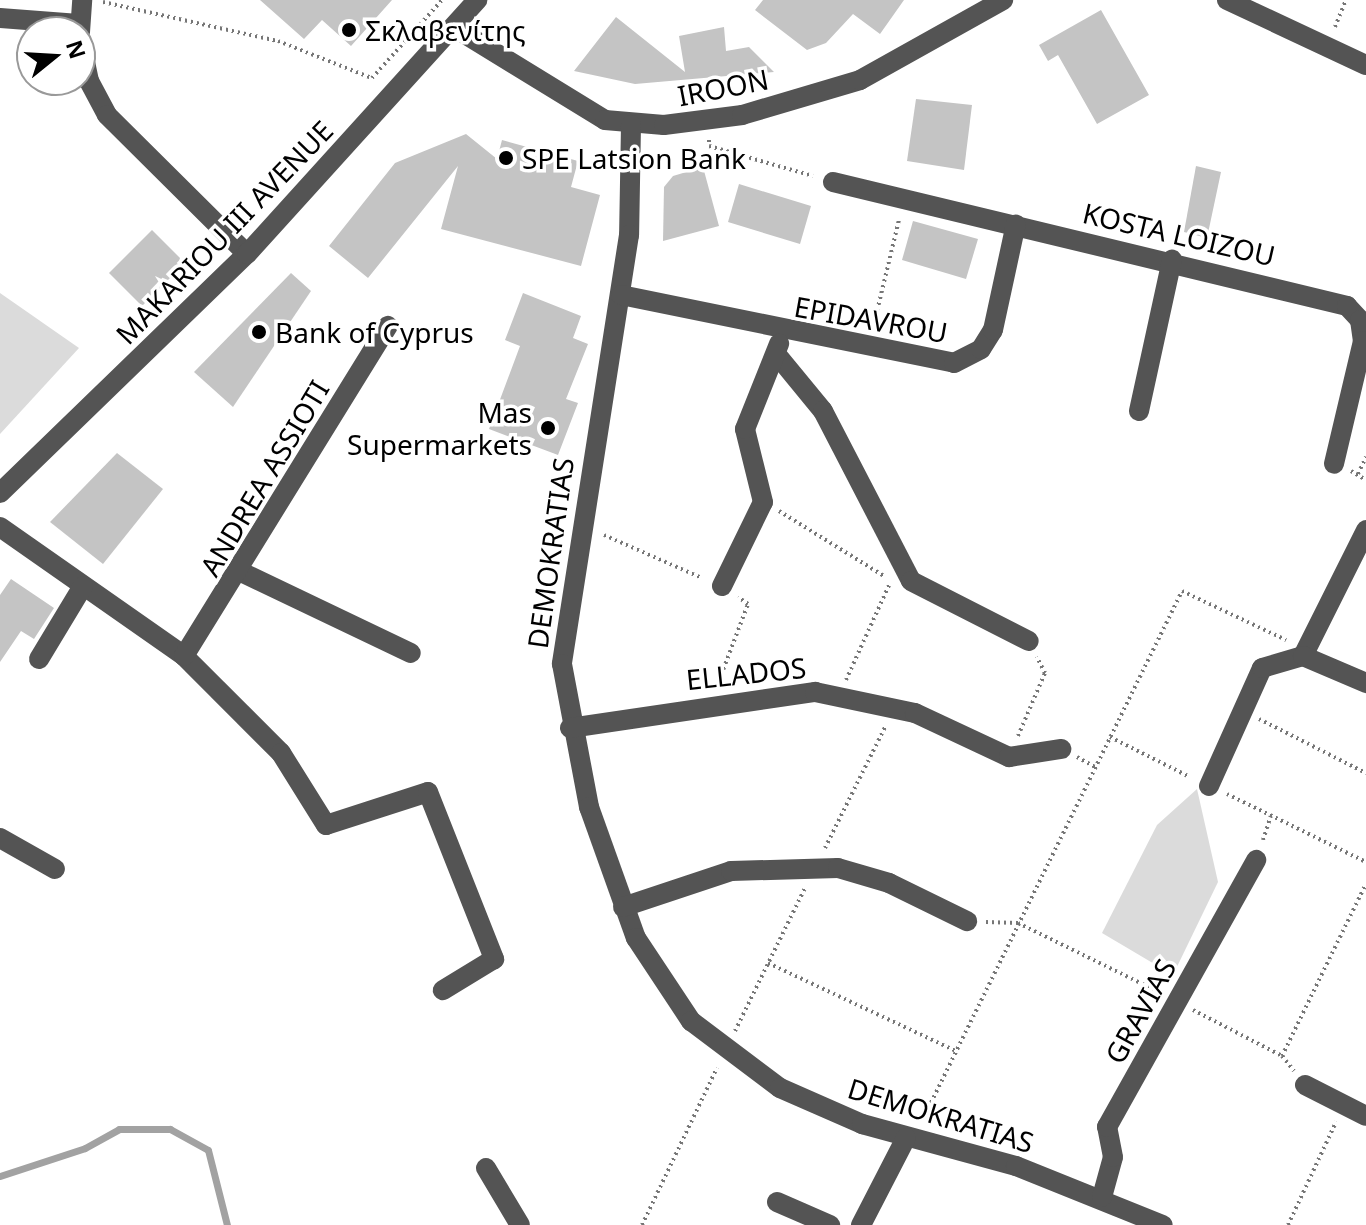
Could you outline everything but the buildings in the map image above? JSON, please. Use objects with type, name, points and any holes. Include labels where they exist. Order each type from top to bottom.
[{"type":"street","name":"MAKARIOU III AVENUE","points":[[0,493],[247,254],[455,28],[477,0]]},
{"type":"street","name":"IROON","points":[[455,28],[584,109],[631,125],[708,121],[860,80],[1003,0]]},
{"type":"street","points":[[1227,0],[1366,65]]},
{"type":"street","points":[[96,94],[107,115],[247,254]]},
{"type":"street","name":"DEMOKRATIAS","points":[[631,125],[621,295],[563,634],[570,728],[623,907],[676,1006],[724,1053],[801,1099],[910,1138],[1102,1197],[1136,1219],[1163,1225]]},
{"type":"street","name":"KOSTA LOIZOU","points":[[833,182],[1329,299],[1357,315],[1362,349],[1334,464]]},
{"type":"street","name":"EPIDAVROU","points":[[621,295],[781,332],[954,363],[981,349],[996,323],[1016,224]]},
{"type":"street","points":[[1139,411],[1172,260]]},
{"type":"street","name":"ANDREA ASSIOTI","points":[[184,656],[241,572],[388,326]]},
{"type":"street","points":[[722,586],[763,502],[745,429],[777,355],[781,332]]},
{"type":"street","points":[[777,355],[823,411],[898,577],[921,592],[1029,641]]},
{"type":"street","points":[[0,527],[184,656],[281,753],[326,825],[428,792],[494,959],[443,990]]},
{"type":"street","points":[[1209,786],[1262,668],[1304,653],[1366,530]]},
{"type":"street","points":[[241,572],[411,653]]},
{"type":"street","points":[[39,659],[83,586]]},
{"type":"street","points":[[1304,653],[1366,683]]},
{"type":"street","name":"ELLADOS","points":[[570,728],[792,691],[840,695],[896,707],[1009,757]]},
{"type":"street","points":[[1009,757],[1061,749]]},
{"type":"street","points":[[0,838],[55,869]]},
{"type":"street","name":"GRAVIAS","points":[[1102,1197],[1113,1157],[1107,1127],[1256,860]]},
{"type":"street","points":[[623,907],[731,871],[815,868],[873,877],[967,921]]},
{"type":"street","points":[[1305,1085],[1366,1116]]},
{"type":"street","points":[[861,1225],[910,1138]]},
{"type":"street","points":[[486,1168],[520,1225]]},
{"type":"street","points":[[777,1202],[830,1225]]},
{"type":"path","points":[[98,0],[278,41],[372,78],[442,0]]},
{"type":"path","points":[[1327,47],[1346,0]]},
{"type":"path","points":[[708,121],[709,146],[833,182]]},
{"type":"path","points":[[868,349],[904,198]]},
{"type":"path","points":[[1358,474],[1366,457]]},
{"type":"path","points":[[763,502],[898,577],[840,695]]},
{"type":"path","points":[[580,524],[722,586],[748,604],[711,703]]},
{"type":"path","points":[[910,1138],[956,1051],[1182,591],[1304,653]]},
{"type":"path","points":[[1009,757],[1045,673],[1029,641]]},
{"type":"path","points":[[642,1225],[896,707]]},
{"type":"path","points":[[1243,710],[1366,773]]},
{"type":"path","points":[[1110,737],[1366,862]]},
{"type":"path","points":[[1282,1056],[1366,884]]},
{"type":"path","points":[[967,921],[1018,923],[1282,1056],[1305,1085]]},
{"type":"path","points":[[768,963],[956,1051]]},
{"type":"path","points":[[1288,1225],[1345,1105]]},
{"type":"shaded area","points":[[0,293],[79,348],[0,434]]},
{"type":"shaded area","points":[[1197,789],[1218,882],[1173,975],[1102,933],[1157,825]]},
{"type":"waterway","points":[[0,1176],[85,1148],[119,1129],[170,1129],[208,1150],[227,1225]]},
{"type":"place","name":"Σκλαβενίτης","points":[[349,30]]},
{"type":"place","name":"SPE Latsion Bank","points":[[506,158]]},
{"type":"place","name":"Bank of Cyprus","points":[[259,332]]},
{"type":"place","name":"Mas Supermarkets","points":[[548,428]]}]
